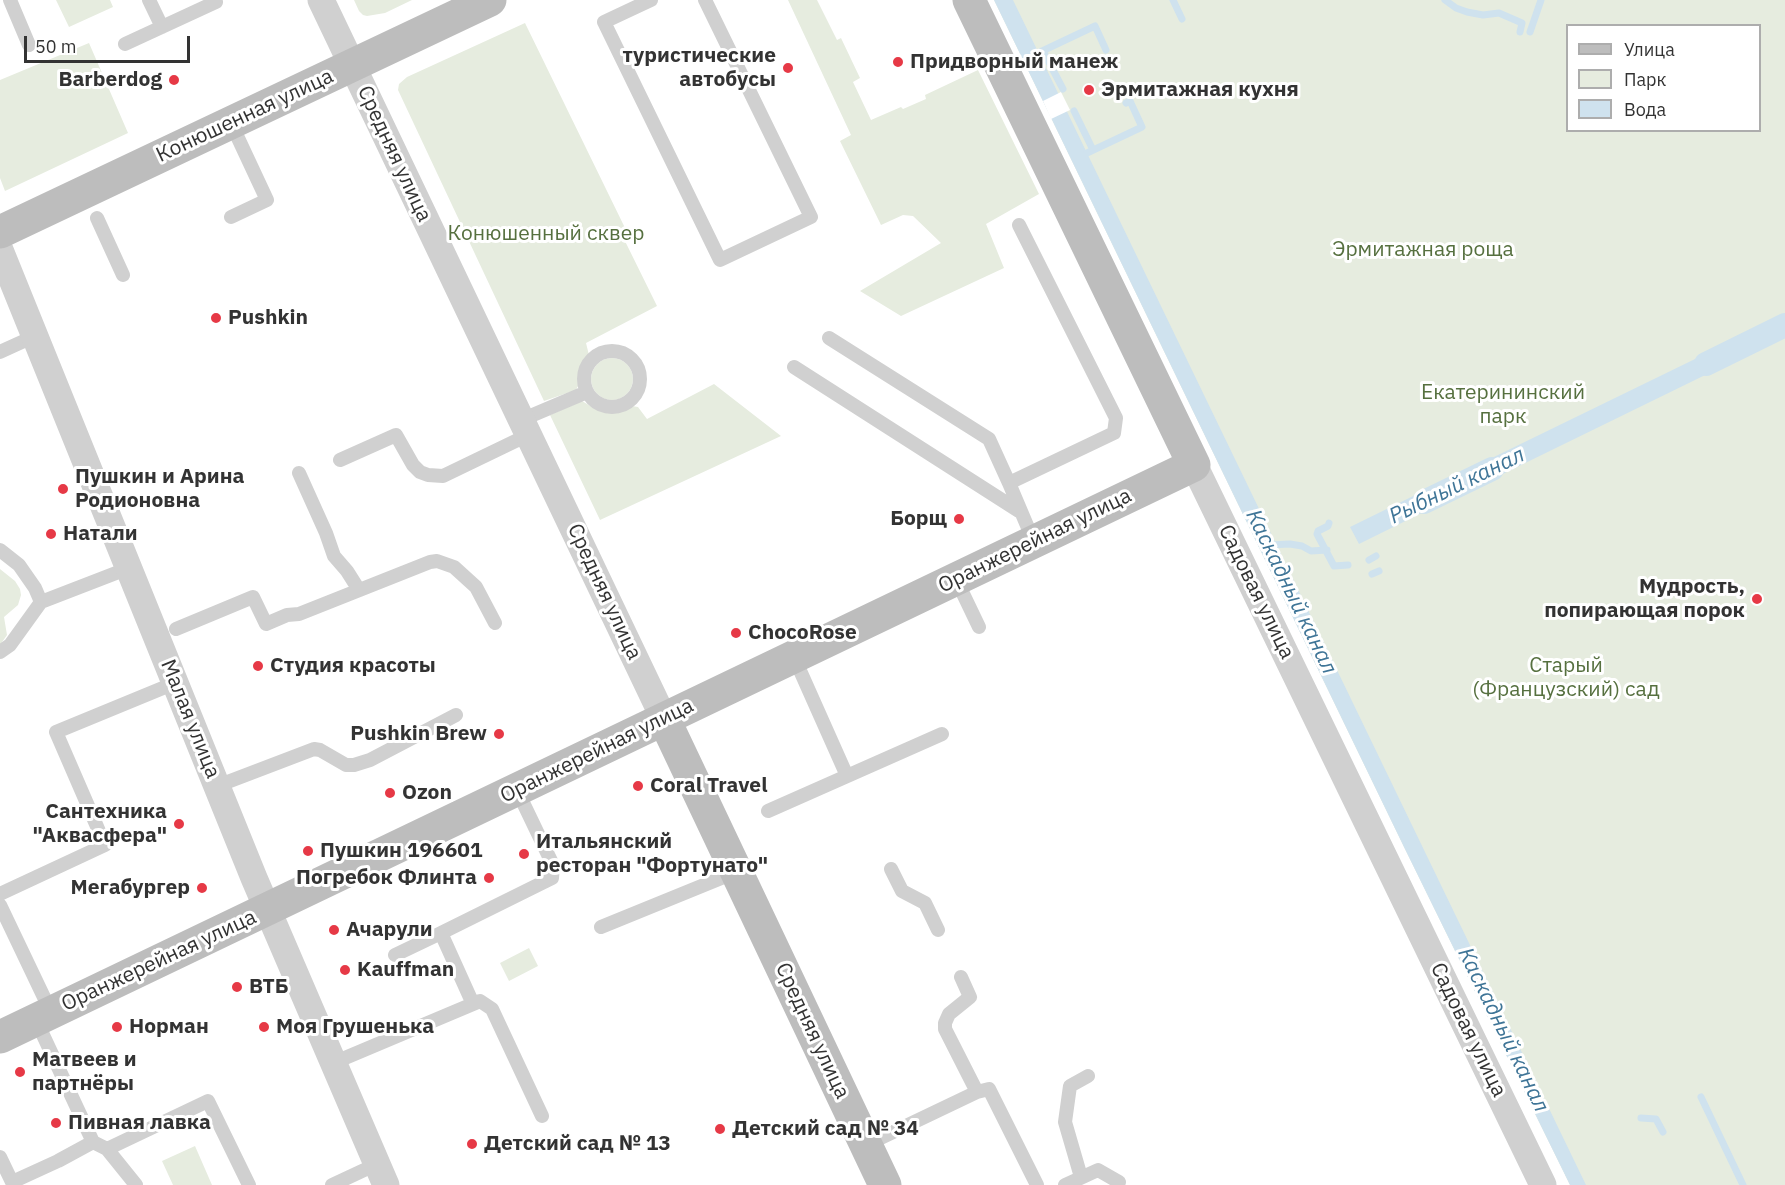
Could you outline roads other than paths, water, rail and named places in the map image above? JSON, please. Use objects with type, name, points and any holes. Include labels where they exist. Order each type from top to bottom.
[{"type":"main road","name":"Конюшенная улица","points":[[0,232],[490,0]]},
{"type":"main road","name":"Садовая улица","points":[[969,0],[1194,465]]},
{"type":"main road","name":"Оранжерейная улица","points":[[0,1037],[1194,465]]},
{"type":"main road","name":"Средняя улица","points":[[664,719],[885,1185]]},
{"type":"street","name":"Средняя улица","points":[[321,0],[664,719]]},
{"type":"street","name":"Малая улица","points":[[0,250],[267,909],[382,1174]]},
{"type":"street","name":"Садовая улица","points":[[1194,465],[1543,1185]]},
{"type":"lane","points":[[10,0],[29,45]]},
{"type":"lane","points":[[149,0],[162,27]]},
{"type":"lane","points":[[651,0],[604,22],[720,260],[811,217],[705,0]]},
{"type":"lane","points":[[125,44],[216,2]]},
{"type":"lane","points":[[231,123],[267,200],[231,217]]},
{"type":"lane","points":[[97,218],[123,275]]},
{"type":"lane","points":[[1009,483],[1114,433],[1116,418],[1019,225]]},
{"type":"lane","points":[[0,352],[35,336]]},
{"type":"lane","points":[[830,338],[989,439],[1034,542]]},
{"type":"lane","points":[[615,351],[631,359],[637,367],[639,386],[628,401],[620,405],[611,407],[602,405],[593,400],[587,392],[584,376],[586,368],[597,355],[615,351]]},
{"type":"lane","points":[[794,367],[1020,511]]},
{"type":"lane","points":[[340,460],[396,435],[413,465],[428,475],[443,476],[587,392]]},
{"type":"lane","points":[[299,473],[334,556],[359,590]]},
{"type":"lane","points":[[0,550],[19,565],[35,588],[41,602]]},
{"type":"lane","points":[[176,629],[253,597],[266,624],[288,615],[299,614],[437,561],[454,567],[476,587],[495,623]]},
{"type":"lane","points":[[0,652],[10,645],[41,602],[129,568]]},
{"type":"lane","points":[[956,579],[980,627]]},
{"type":"lane","points":[[794,657],[847,776]]},
{"type":"lane","points":[[0,894],[105,844],[56,732],[175,683]]},
{"type":"lane","points":[[217,786],[314,749],[346,765],[354,765],[370,760],[456,715]]},
{"type":"lane","points":[[768,812],[942,734]]},
{"type":"lane","points":[[395,955],[552,878],[553,865],[517,790]]},
{"type":"lane","points":[[891,869],[902,891],[925,903],[938,930]]},
{"type":"lane","points":[[601,927],[736,872]]},
{"type":"lane","points":[[0,905],[6,933],[43,1016],[93,1142],[107,1149],[136,1185]]},
{"type":"lane","points":[[441,933],[473,1004]]},
{"type":"lane","points":[[961,977],[970,997],[949,1014],[945,1029],[977,1092]]},
{"type":"lane","points":[[333,1062],[480,1001],[492,1008],[542,1116]]},
{"type":"lane","points":[[1081,1177],[1065,1122],[1070,1086],[1088,1076]]},
{"type":"lane","points":[[866,1145],[977,1092],[989,1089],[1037,1185]]},
{"type":"lane","points":[[107,1149],[208,1101],[249,1185]]},
{"type":"lane","points":[[0,1157],[12,1184],[93,1142]]},
{"type":"lane","points":[[1065,1185],[1098,1170],[1119,1182]]},
{"type":"lane","points":[[333,1185],[382,1174]]},
{"type":"water","name":"Каскадный канал","points":[[994,0],[1013,0],[1586,1185],[1570,1185]]},
{"type":"water","points":[[1785,316],[1785,336],[1754,351],[1746,335]]},
{"type":"water","points":[[1732,341],[1740,358],[1468,491],[1459,474]]},
{"type":"water","points":[[1448,479],[1456,496],[1359,544],[1350,527]]},
{"type":"waterway","points":[[1173,0],[1182,19]]},
{"type":"waterway","points":[[1445,0],[1467,12],[1483,15],[1499,13],[1522,23],[1520,32]]},
{"type":"waterway","points":[[1530,32],[1541,0]]},
{"type":"waterway","points":[[1038,53],[1095,26],[1106,50]]},
{"type":"waterway","points":[[1043,51],[1063,89]]},
{"type":"waterway","points":[[1087,153],[1142,127],[1130,101],[1126,103]]},
{"type":"waterway","points":[[1074,111],[1093,150]]},
{"type":"waterway","name":"Рыбный канал","points":[[1706,364],[1785,325]]},
{"type":"waterway","name":"Рыбный канал","points":[[1424,502],[1492,469]]},
{"type":"waterway","points":[[1329,523],[1317,534],[1334,566],[1348,565]]},
{"type":"waterway","name":"Каскадный канал","points":[[1269,545],[1290,544],[1302,546],[1311,551],[1327,550]]},
{"type":"waterway","points":[[1369,560],[1376,556]]},
{"type":"waterway","points":[[1372,574],[1379,571]]},
{"type":"waterway","points":[[1701,1097],[1743,1185]]},
{"type":"waterway","points":[[1641,1118],[1656,1119],[1663,1132]]},
{"type":"place","name":"Придворный манеж","points":[[898,62]]},
{"type":"place","name":"туристические автобусы","points":[[788,68]]},
{"type":"place","name":"Barberdog","points":[[174,80]]},
{"type":"place","name":"Эрмитажная кухня","points":[[1089,90]]},
{"type":"place","name":"Pushkin","points":[[216,318]]},
{"type":"place","name":"Пушкин и Арина Родионовна","points":[[63,489]]},
{"type":"place","name":"Борщ","points":[[959,519]]},
{"type":"place","name":"Натали","points":[[51,534]]},
{"type":"place","name":"Мудрость, попирающая порок","points":[[1757,599]]},
{"type":"place","name":"ChocoRose","points":[[736,633]]},
{"type":"place","name":"Студия красоты","points":[[258,666]]},
{"type":"place","name":"Pushkin Brew","points":[[499,734]]},
{"type":"place","name":"Coral Travel","points":[[638,786]]},
{"type":"place","name":"Ozon","points":[[390,793]]},
{"type":"place","name":"Сантехника \"Аквасфера\"","points":[[179,824]]},
{"type":"place","name":"Пушкин 196601","points":[[308,851]]},
{"type":"place","name":"Итальянский ресторан \"Фортунато\"","points":[[524,854]]},
{"type":"place","name":"Погребок Флинта","points":[[489,878]]},
{"type":"place","name":"Мегабургер","points":[[202,888]]},
{"type":"place","name":"Ачарули","points":[[334,930]]},
{"type":"place","name":"Kauffman","points":[[345,970]]},
{"type":"place","name":"ВТБ","points":[[237,987]]},
{"type":"place","name":"Норман","points":[[117,1027]]},
{"type":"place","name":"Моя Грушенька","points":[[264,1027]]},
{"type":"place","name":"Матвеев и партнёры","points":[[20,1072]]},
{"type":"place","name":"Пивная лавка","points":[[56,1123]]},
{"type":"place","name":"Детский сад № 34","points":[[720,1129]]},
{"type":"place","name":"Детский сад № 13","points":[[472,1144]]},
{"type":"park label","name":"Конюшенный сквер","points":[[546,234]]},
{"type":"park label","name":"Эрмитажная роща","points":[[1423,250]]},
{"type":"park label","name":"Екатерининский парк","points":[[1503,405]]},
{"type":"park label","name":"Старый (Французский) сад","points":[[1566,678]]}]
